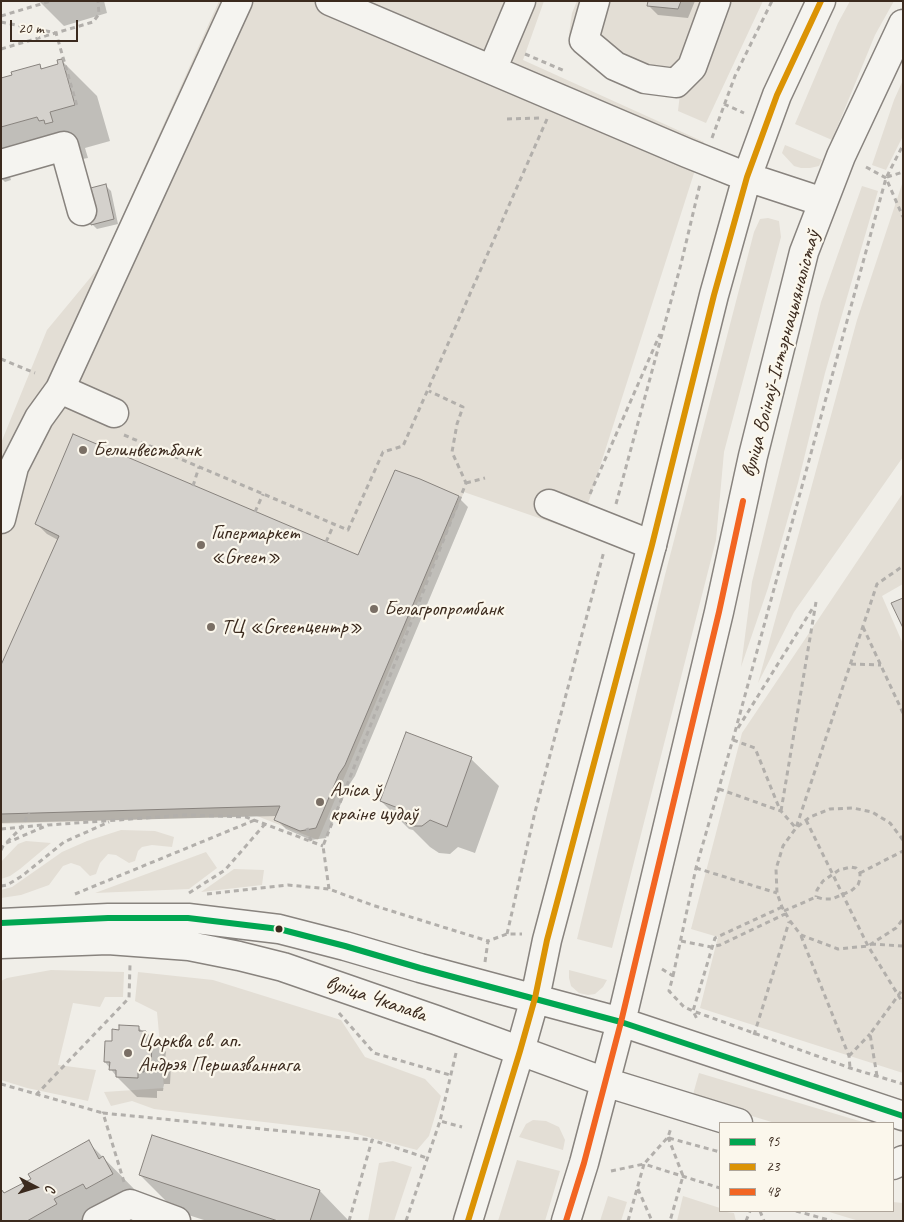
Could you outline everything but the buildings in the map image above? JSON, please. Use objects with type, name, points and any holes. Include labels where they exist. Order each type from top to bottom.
[{"type":"main road","points":[[1,519],[14,467],[39,418],[60,389],[238,1]]},
{"type":"main road","points":[[330,1],[693,156],[747,177],[823,202]]},
{"type":"main road","points":[[492,70],[521,1]]},
{"type":"main road","points":[[595,1],[584,40],[615,66],[645,79],[676,83],[692,67],[716,1]]},
{"type":"main road","points":[[468,1221],[535,998],[547,940],[652,545],[714,295],[747,177],[777,95],[821,1]]},
{"type":"main road","name":"вуліца Воінаў-Інтэрнацыяналістаў","points":[[566,1221],[584,1163],[621,1022],[720,612],[755,447],[804,252],[841,156],[903,24]]},
{"type":"main road","points":[[1,164],[64,146],[82,210]]},
{"type":"main road","points":[[60,389],[117,424]]},
{"type":"main road","points":[[550,504],[652,545]]},
{"type":"main road","name":"вуліца Чкалава","points":[[1,923],[108,918],[188,918],[278,929],[621,1022],[900,1116]]},
{"type":"main road","name":"вуліца Чкалава","points":[[1,944],[108,940],[189,946],[231,954],[292,970],[605,1082],[735,1122]]},
{"type":"main road","points":[[97,1221],[130,1204],[176,1221]]},
{"type":"path","points":[[1,16],[51,1]]},
{"type":"path","points":[[1,50],[92,22],[99,14],[98,1]]},
{"type":"path","points":[[710,144],[724,104],[772,1]]},
{"type":"path","points":[[1,22],[56,34]]},
{"type":"path","points":[[56,34],[77,106]]},
{"type":"path","points":[[724,104],[744,113]]},
{"type":"path","points":[[117,424],[200,467],[348,530],[383,452],[403,446],[429,391],[547,118]]},
{"type":"path","points":[[903,145],[886,178],[733,740],[696,868],[669,991],[684,1007],[693,1011],[754,1035],[903,1084]]},
{"type":"path","points":[[866,167],[886,178],[903,217]]},
{"type":"path","points":[[886,178],[903,172]]},
{"type":"path","points":[[507,934],[535,812],[701,177]]},
{"type":"path","points":[[588,499],[664,324]]},
{"type":"path","points":[[1,359],[35,373]]},
{"type":"path","points":[[329,889],[323,846],[466,483],[452,452],[457,424],[463,407],[429,391]]},
{"type":"path","points":[[193,486],[200,467]]},
{"type":"path","points":[[466,483],[485,478]]},
{"type":"path","points":[[255,512],[263,494]]},
{"type":"path","points":[[326,542],[334,524]]},
{"type":"path","points":[[796,828],[877,584],[903,566]]},
{"type":"path","points":[[735,732],[816,602],[780,811]]},
{"type":"path","points":[[863,626],[903,713]]},
{"type":"path","points":[[851,664],[881,665]]},
{"type":"path","points":[[733,740],[755,748],[780,811],[796,828]]},
{"type":"path","points":[[719,789],[780,811]]},
{"type":"path","points":[[850,1068],[849,1056],[800,935],[782,907],[777,893],[776,869],[783,846],[796,828],[806,820],[830,809],[853,808],[872,812],[890,823],[903,840]]},
{"type":"path","points":[[1,850],[4,844],[21,828],[29,813]]},
{"type":"path","points":[[1,830],[187,815],[246,817],[323,846]]},
{"type":"path","points":[[1,886],[7,885],[22,876],[64,842],[112,820]]},
{"type":"path","points":[[74,894],[255,820]]},
{"type":"path","points":[[806,820],[842,895],[903,1003]]},
{"type":"path","points":[[184,896],[225,870],[266,824]]},
{"type":"path","points":[[4,844],[48,825]]},
{"type":"path","points":[[307,828],[311,841]]},
{"type":"path","points":[[860,873],[903,850]]},
{"type":"path","points":[[680,941],[711,947],[720,945],[816,896],[819,885],[832,874],[851,867],[856,868],[860,873],[858,885],[842,895],[827,900],[816,896]]},
{"type":"path","points":[[696,868],[777,893]]},
{"type":"path","points":[[700,1025],[693,1011],[715,938],[782,907]]},
{"type":"path","points":[[869,945],[896,928],[903,918]]},
{"type":"path","points":[[754,1035],[790,921]]},
{"type":"path","points":[[485,962],[488,942],[507,934],[525,934]]},
{"type":"path","points":[[800,935],[838,949],[869,945],[903,946]]},
{"type":"path","points":[[36,1095],[128,998],[131,961]]},
{"type":"path","points":[[662,969],[673,976]]},
{"type":"path","points":[[849,1056],[870,1034],[903,989]]},
{"type":"path","points":[[347,1014],[338,1011],[374,1053],[450,1075]]},
{"type":"path","points":[[870,1034],[877,1076]]},
{"type":"path","points":[[406,1221],[440,1121],[457,1048]]},
{"type":"path","points":[[1,1084],[103,1113],[372,1140],[427,1158]]},
{"type":"path","points":[[103,1113],[130,1204]]},
{"type":"path","points":[[440,1121],[462,1127]]},
{"type":"path","points":[[628,1221],[644,1164],[668,1138],[673,1122]]},
{"type":"path","points":[[668,1138],[719,1152]]},
{"type":"path","points":[[668,1138],[683,1176],[670,1221]]},
{"type":"path","points":[[349,1221],[372,1140]]},
{"type":"path","points":[[611,1171],[644,1164],[719,1188]]},
{"type":"path","points":[[638,1188],[652,1221]]},
{"type":"path","points":[[800,1212],[832,1221]]},
{"type":"shaded area","points":[[219,1],[544,1],[523,60],[704,142],[579,532],[464,492],[318,840],[257,816],[1,824],[1,443],[47,330],[100,266]]},
{"type":"shaded area","points":[[577,1],[763,1],[706,123],[678,111],[680,94],[664,93],[591,67],[578,55],[569,34],[572,13]]},
{"type":"shaded area","points":[[850,1],[894,1],[875,35],[832,140],[795,124],[838,23]]},
{"type":"shaded area","points":[[903,80],[903,136],[886,170],[872,165],[894,100]]},
{"type":"shaded area","points":[[785,145],[822,160],[819,166],[801,168],[794,166],[782,153]]},
{"type":"shaded area","points":[[903,181],[903,457],[794,612],[758,683],[857,320]]},
{"type":"shaded area","points":[[862,186],[878,191],[825,373],[798,483],[768,588],[741,667],[752,582],[821,302]]},
{"type":"shaded area","points":[[768,218],[779,221],[781,237],[724,452],[716,540],[612,948],[577,939],[665,575],[754,232],[760,219]]},
{"type":"shaded area","points":[[903,493],[903,584],[882,596],[903,644],[903,1073],[700,1008],[718,937],[691,929],[742,733]]},
{"type":"shaded area","points":[[121,830],[155,831],[174,837],[172,847],[152,845],[142,847],[138,851],[135,861],[129,863],[116,855],[108,854],[100,863],[96,874],[90,876],[80,866],[71,863],[63,866],[49,885],[21,895],[1,898],[1,890],[12,887],[62,852],[87,841]]},
{"type":"shaded area","points":[[26,841],[51,843],[20,869],[10,876],[1,879],[1,862],[18,844]]},
{"type":"shaded area","points":[[206,852],[217,868],[189,889],[95,893]]},
{"type":"shaded area","points":[[234,869],[264,870],[262,885],[201,892]]},
{"type":"shaded area","points":[[51,970],[124,972],[123,997],[105,997],[100,1007],[73,1003],[58,1065],[96,1070],[88,1101],[27,1088],[1,1080],[1,981],[7,978]]},
{"type":"shaded area","points":[[569,970],[607,980],[603,987],[595,994],[579,993],[571,986]]},
{"type":"shaded area","points":[[138,972],[213,980],[341,1020],[365,1057],[425,1079],[441,1096],[429,1136],[417,1150],[349,1132],[154,1109],[132,1101],[111,1106],[104,1092],[164,1088],[157,1012],[135,1001]]},
{"type":"shaded area","points":[[699,1073],[863,1122],[772,1122],[692,1098]]},
{"type":"shaded area","points":[[533,1120],[546,1121],[559,1127],[565,1140],[563,1150],[519,1137],[526,1124]]},
{"type":"shaded area","points":[[517,1160],[560,1171],[545,1221],[498,1221]]},
{"type":"shaded area","points":[[393,1161],[412,1167],[394,1221],[368,1221],[379,1163]]},
{"type":"shaded area","points":[[608,1196],[627,1202],[621,1221],[600,1221]]},
{"type":"shaded area","points":[[683,1196],[719,1208],[719,1212],[734,1213],[736,1221],[677,1221]]},
{"type":"shaded area","points":[[894,1202],[903,1203],[903,1221],[859,1221],[829,1212],[894,1212]]},
{"type":"transit line","name":"23","points":[[468,1221],[535,998],[547,940],[652,545],[714,295],[747,177],[777,95],[821,1]]},
{"type":"transit line","name":"48","points":[[566,1221],[584,1163],[621,1022],[719,612],[743,501]]},
{"type":"transit line","name":"95","points":[[1,923],[108,918],[188,918],[279,929],[621,1022],[903,1116]]},
{"type":"place","name":"Белинвестбанк","points":[[83,450]]},
{"type":"place","name":"Гипермаркет «Green»","points":[[201,545]]},
{"type":"place","name":"Белагропромбанк","points":[[374,609]]},
{"type":"place","name":"ТЦ «Greenцентр»","points":[[211,627]]},
{"type":"place","name":"Аліса ў краіне цудаў","points":[[320,802]]},
{"type":"place","name":"Царква св. ап. Андрэя Першазваннага","points":[[128,1053]]}]
